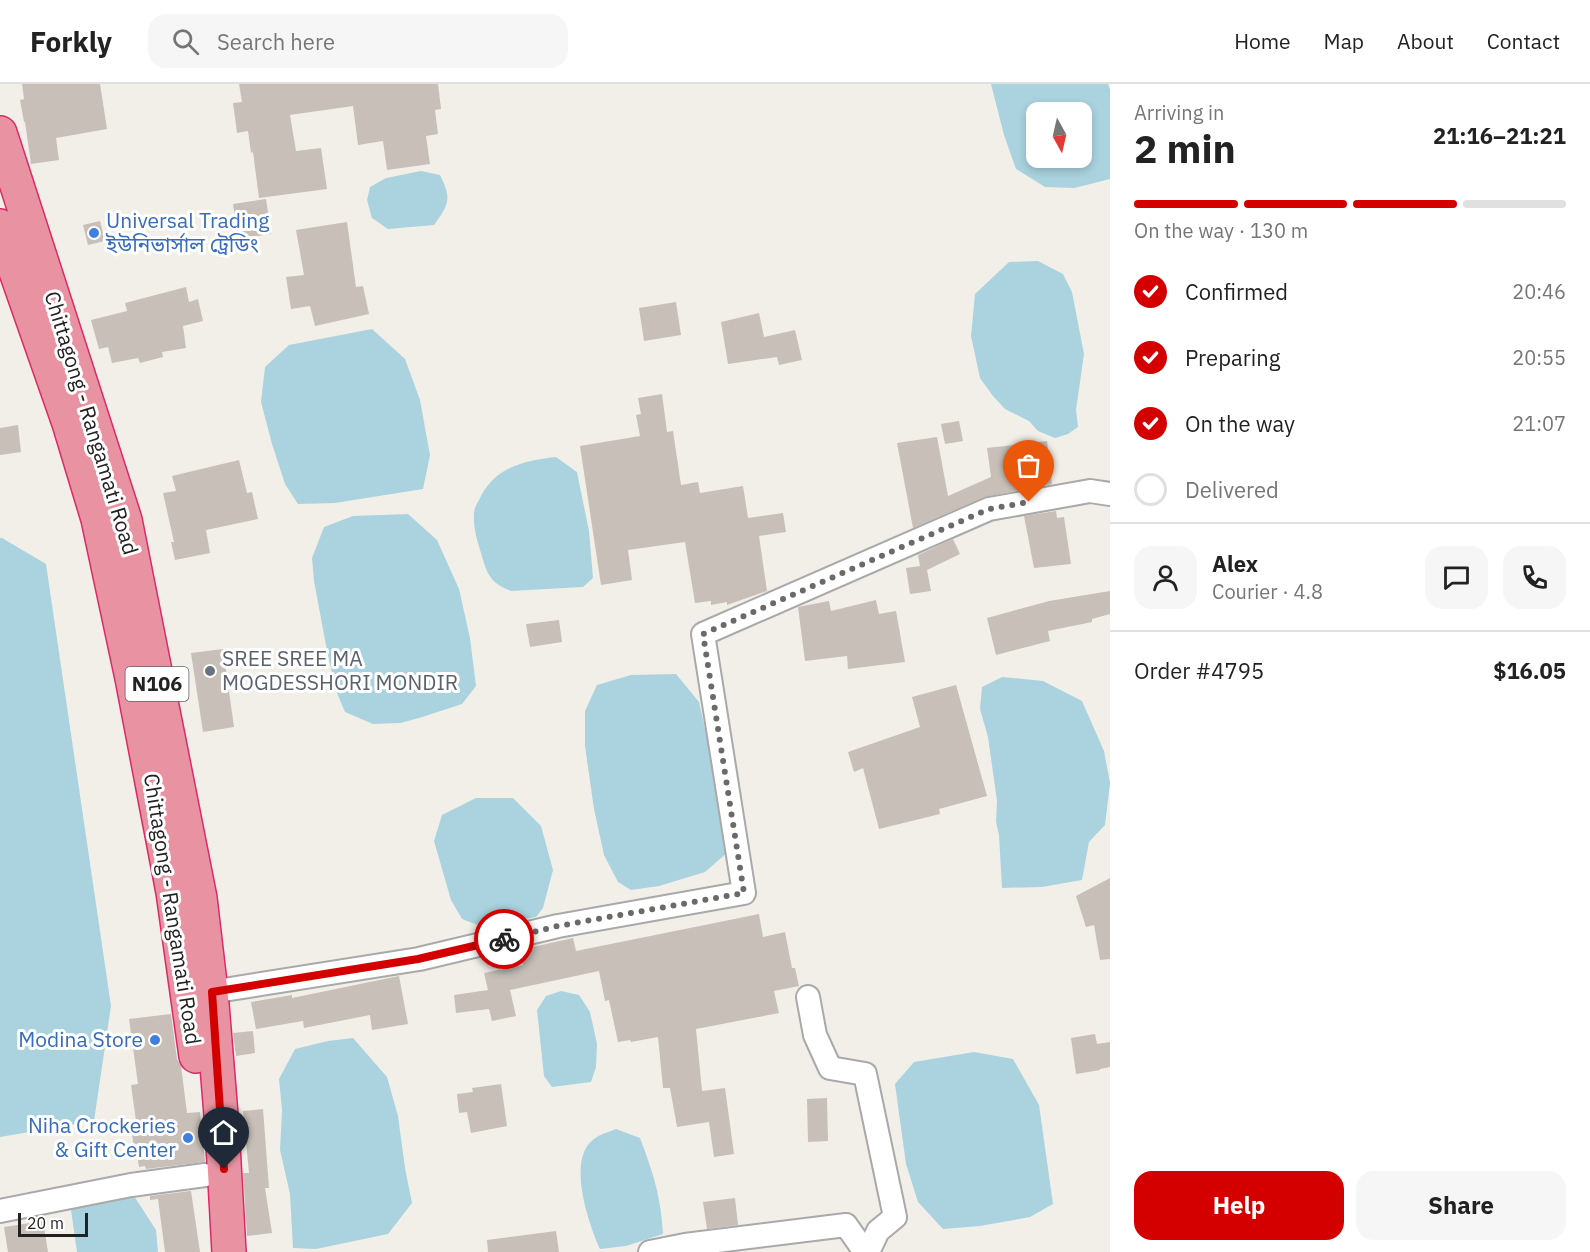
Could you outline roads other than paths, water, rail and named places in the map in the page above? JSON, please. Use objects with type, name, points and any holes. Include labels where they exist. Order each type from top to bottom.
[{"type":"highway","name":"Chittagong - Rangamati Road","points":[[0,133],[124,520],[200,898],[212,992],[229,1252]]},
{"type":"highway","name":"Chittagong - Rangamati Road","points":[[0,226],[69,423],[98,519],[132,678],[172,892],[195,1044],[209,1252]]},
{"type":"street","points":[[212,992],[418,959],[558,926],[744,893],[703,634],[989,509],[1090,490],[1110,494]]},
{"type":"street","points":[[650,1252],[685,1245],[846,1225],[866,1252],[879,1231],[895,1217],[865,1074],[830,1068],[815,1035],[808,997]]},
{"type":"street","points":[[0,1210],[131,1185],[205,1175]]},
{"type":"water","points":[[991,84],[1108,84],[1110,90],[1110,179],[1074,188],[1045,187],[1016,169],[1004,135]]},
{"type":"water","points":[[421,171],[440,175],[446,190],[446,206],[434,225],[388,229],[372,218],[367,200],[370,187],[386,178]]},
{"type":"water","points":[[1038,261],[1063,274],[1072,292],[1084,354],[1076,410],[1078,427],[1068,434],[1055,438],[1038,431],[1029,421],[1005,409],[993,396],[980,378],[971,336],[975,294],[1009,262]]},
{"type":"water","points":[[372,329],[405,359],[420,400],[430,455],[423,489],[335,503],[298,504],[285,484],[261,402],[265,367],[289,345]]},
{"type":"water","points":[[556,457],[577,472],[589,531],[593,578],[583,587],[511,591],[498,585],[490,577],[476,533],[475,508],[485,489],[501,473],[521,464]]},
{"type":"water","points":[[408,514],[437,540],[459,589],[470,638],[476,686],[462,704],[400,723],[373,724],[345,712],[337,693],[314,581],[312,558],[324,527],[353,516]]},
{"type":"water","points":[[0,538],[46,564],[111,1006],[94,1121],[0,1137]]},
{"type":"water","points":[[676,674],[699,702],[728,852],[705,872],[659,886],[631,890],[618,882],[604,855],[594,809],[585,746],[585,711],[597,685],[631,675]]},
{"type":"water","points":[[1002,677],[1043,681],[1082,701],[1104,751],[1110,783],[1105,825],[1089,842],[1082,880],[1042,887],[1002,888],[999,835],[996,822],[997,801],[988,737],[980,709],[982,687]]},
{"type":"water","points":[[476,798],[513,798],[541,826],[553,870],[543,908],[536,917],[480,926],[462,919],[451,900],[434,841],[442,815]]},
{"type":"water","points":[[561,991],[579,995],[590,1012],[597,1044],[596,1067],[591,1082],[552,1087],[544,1076],[537,1010],[546,996]]},
{"type":"water","points":[[353,1038],[387,1077],[398,1116],[412,1203],[388,1234],[316,1249],[293,1248],[290,1194],[280,1150],[282,1110],[279,1079],[295,1049]]},
{"type":"water","points":[[974,1052],[1013,1059],[1039,1105],[1053,1204],[1030,1217],[980,1226],[943,1229],[918,1202],[906,1164],[895,1084],[914,1062]]},
{"type":"water","points":[[616,1129],[640,1138],[656,1185],[663,1234],[626,1246],[600,1249],[590,1224],[582,1192],[582,1161],[586,1148],[594,1139]]},
{"type":"water","points":[[134,1196],[156,1230],[158,1252],[77,1252],[70,1203]]},
{"type":"place","name":"Universal Trading ইউনিভার্সাল ট্রেডিং","points":[[94,233]]},
{"type":"place","name":"SREE SREE MA MOGDESSHORI MONDIR","points":[[210,671]]},
{"type":"place","name":"Modina Store","points":[[155,1040]]},
{"type":"place","name":"Niha Crockeries & Gift Center","points":[[188,1138]]}]
